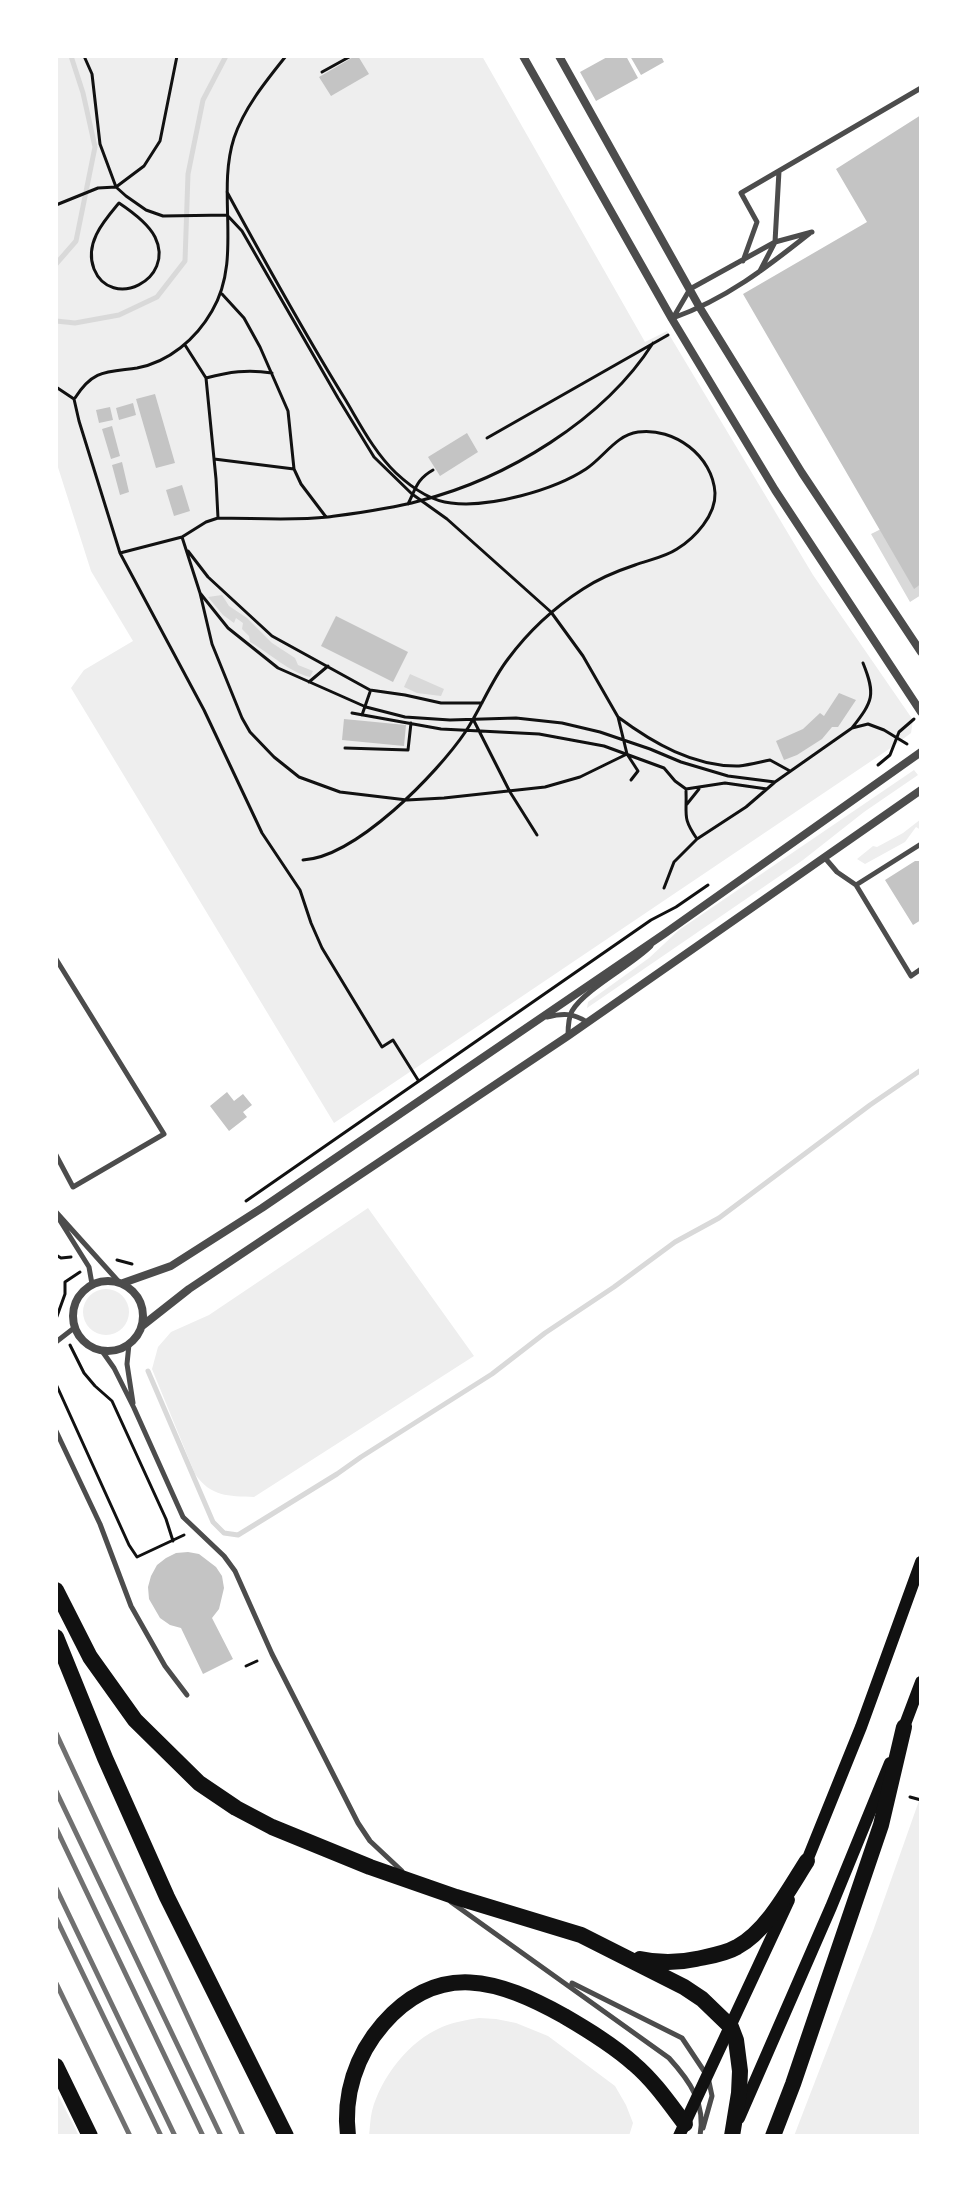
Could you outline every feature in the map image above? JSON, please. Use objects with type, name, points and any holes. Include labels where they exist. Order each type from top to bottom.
[{"type":"highway","points":[[56,1590],[90,1657],[135,1720],[199,1783],[236,1808],[308,1843],[370,1867],[581,1935],[693,1993],[731,2027],[736,2040],[740,2071],[732,2136]]},
{"type":"highway","points":[[56,1637],[105,1758],[167,1897],[286,2136]]},
{"type":"highway","points":[[773,2136],[881,1825],[904,1727]]},
{"type":"highway","points":[[619,1953],[655,1962],[669,1962],[705,1957],[738,1946],[775,1909],[807,1861]]},
{"type":"highway","points":[[348,2136],[348,2094],[354,2072],[377,2031],[405,2002],[422,1991],[460,1983],[500,1986],[589,2030],[634,2063],[654,2084],[682,2130]]},
{"type":"highway","points":[[56,2066],[90,2136]]},
{"type":"main road","points":[[682,2130],[807,1861],[861,1727],[921,1562]]},
{"type":"main road","points":[[732,2136],[831,1907],[921,1682]]},
{"type":"street","points":[[523,56],[672,319],[775,490],[921,712]]},
{"type":"street","points":[[559,56],[700,308],[802,473],[921,652]]},
{"type":"street","points":[[121,1283],[137,1296],[142,1305],[142,1326],[129,1344],[112,1351],[102,1351],[85,1343],[74,1328],[73,1309],[82,1291],[103,1280],[121,1283],[171,1266],[190,1254],[664,934],[921,752]]},
{"type":"street","points":[[142,1326],[189,1289],[568,1036],[921,790]]},
{"type":"lane","points":[[743,261],[757,222],[741,193],[921,88]]},
{"type":"lane","points":[[758,275],[775,242],[779,171]]},
{"type":"lane","points":[[812,232],[758,275],[700,308],[672,319],[690,289],[775,242],[812,232]]},
{"type":"lane","points":[[856,885],[921,844]]},
{"type":"lane","points":[[825,858],[837,872],[856,885],[911,976],[921,969]]},
{"type":"lane","points":[[568,1036],[571,1015],[584,997],[642,955],[664,934]]},
{"type":"lane","points":[[56,959],[164,1134],[73,1187],[56,1155]]},
{"type":"lane","points":[[537,1020],[561,1013],[588,1022]]},
{"type":"lane","points":[[56,1214],[121,1283]]},
{"type":"lane","points":[[56,1214],[89,1267],[92,1284]]},
{"type":"lane","points":[[56,1342],[74,1328]]},
{"type":"lane","points":[[129,1344],[127,1364],[134,1408]]},
{"type":"lane","points":[[102,1351],[134,1408],[183,1517],[224,1556],[235,1571],[272,1654],[370,1841],[396,1867],[468,1913],[669,2058],[687,2077],[697,2098],[701,2112],[701,2136]]},
{"type":"lane","points":[[56,1431],[115,1558],[131,1606],[165,1666],[187,1695]]},
{"type":"lane","points":[[557,1976],[682,2038],[708,2077],[712,2096],[701,2136]]},
{"type":"path","points":[[84,56],[92,74],[100,144],[116,187],[146,210],[163,216],[227,215]]},
{"type":"path","points":[[56,205],[98,188],[116,187],[144,166],[160,141],[177,56]]},
{"type":"path","points":[[74,399],[101,373],[139,368],[170,355],[185,345],[212,313],[221,294],[226,269],[227,192],[234,139],[247,111],[286,56]]},
{"type":"path","points":[[322,72],[351,56]]},
{"type":"path","points":[[227,192],[313,347],[371,441],[396,473],[423,495],[452,503],[482,504],[514,498],[586,469],[622,438],[638,432],[657,433],[690,447],[712,475],[715,493],[714,507],[709,517],[677,549],[597,581],[551,612],[507,660],[466,731],[437,769],[407,800],[345,846],[315,860],[303,860]]},
{"type":"path","points":[[119,203],[150,229],[160,250],[157,269],[139,286],[114,288],[105,284],[91,260],[100,225],[119,203],[126,196]]},
{"type":"path","points":[[227,215],[242,231],[374,457],[412,494],[447,519],[551,612],[583,656],[618,717],[627,754],[638,771],[631,780]]},
{"type":"path","points":[[221,294],[244,318],[272,373],[288,411],[294,469],[301,484],[326,517]]},
{"type":"path","points":[[487,438],[678,329]]},
{"type":"path","points":[[120,553],[182,537],[218,518],[326,517],[407,504],[502,470],[585,419],[638,367],[653,343]]},
{"type":"path","points":[[185,345],[206,378],[218,518]]},
{"type":"path","points":[[206,378],[233,371],[272,373]]},
{"type":"path","points":[[56,387],[74,399],[120,553],[204,710],[262,833],[300,890],[322,948],[382,1047],[393,1040],[418,1080]]},
{"type":"path","points":[[214,459],[294,469]]},
{"type":"path","points":[[407,504],[423,476],[433,470]]},
{"type":"path","points":[[182,537],[212,644],[232,697],[250,732],[299,777],[340,792],[407,800],[545,787],[580,777],[627,754]]},
{"type":"path","points":[[186,548],[208,577],[272,636],[370,690],[441,703],[483,703]]},
{"type":"path","points":[[200,593],[228,628],[278,668],[366,707],[405,717],[450,720],[516,718],[562,723],[600,732],[728,776],[775,782]]},
{"type":"path","points":[[664,888],[674,862],[697,839],[746,807],[775,782],[852,728],[866,710],[871,697],[872,685],[863,663]]},
{"type":"path","points":[[309,682],[328,666]]},
{"type":"path","points":[[362,715],[370,690]]},
{"type":"path","points":[[352,713],[441,729],[569,738],[664,768],[686,789],[725,783],[767,789]]},
{"type":"path","points":[[618,717],[639,733],[692,758],[740,766],[770,760],[790,771]]},
{"type":"path","points":[[473,719],[510,792],[537,835]]},
{"type":"path","points":[[870,771],[890,755],[896,738],[913,720]]},
{"type":"path","points":[[345,748],[408,750],[411,723]]},
{"type":"path","points":[[852,728],[868,724],[908,745]]},
{"type":"path","points":[[697,839],[686,824],[684,814],[692,795],[701,788]]},
{"type":"path","points":[[686,789],[687,804]]},
{"type":"path","points":[[239,1206],[651,920],[716,880]]},
{"type":"path","points":[[108,1255],[130,1265],[143,1263]]},
{"type":"path","points":[[56,1319],[65,1294],[65,1282],[89,1267]]},
{"type":"path","points":[[64,1336],[75,1351],[84,1373],[112,1401],[173,1541]]},
{"type":"path","points":[[56,1384],[137,1557],[184,1535]]},
{"type":"path","points":[[246,1666],[257,1661]]},
{"type":"path","points":[[910,1797],[921,1800]]},
{"type":"shaded area","points":[[56,56],[482,56],[645,342],[667,331],[813,575],[913,720],[911,733],[895,745],[334,1123],[71,688],[84,670],[133,641],[91,571],[56,461]]},
{"type":"shaded area","points":[[881,529],[914,588],[921,584],[921,595],[910,602],[871,534]]},
{"type":"shaded area","points":[[222,595],[229,606],[247,618],[272,643],[295,658],[298,665],[313,671],[310,677],[287,667],[250,642],[242,629],[243,623],[236,618],[234,623],[223,615],[208,597]]},
{"type":"shaded area","points":[[410,674],[444,689],[441,696],[417,693],[404,687]]},
{"type":"shaded area","points":[[914,770],[918,775],[803,860],[587,1008],[588,1002],[649,958],[679,930]]},
{"type":"shaded area","points":[[921,819],[921,830],[916,827],[905,842],[865,864],[857,859],[873,846],[877,847],[903,833]]},
{"type":"shaded area","points":[[368,1208],[474,1356],[254,1497],[214,1491],[195,1474],[152,1369],[158,1347],[171,1332],[209,1315]]},
{"type":"shaded area","points":[[106,1289],[122,1296],[129,1312],[122,1328],[106,1335],[90,1328],[83,1312],[90,1296]]},
{"type":"shaded area","points":[[921,1795],[921,2136],[794,2136],[873,1931]]},
{"type":"shaded area","points":[[479,2018],[516,2023],[548,2036],[615,2086],[633,2123],[629,2136],[369,2136],[376,2098],[389,2073],[408,2051],[418,2041],[442,2027]]},
{"type":"shaded area","points":[[56,2091],[79,2136],[56,2136]]},
{"type":"building","points":[[355,56],[369,74],[331,96],[319,77]]},
{"type":"building","points":[[609,56],[626,56],[638,78],[596,101],[580,72]]},
{"type":"building","points":[[630,56],[661,56],[664,62],[641,75]]},
{"type":"building","points":[[921,115],[921,584],[914,589],[743,294],[867,222],[836,169]]},
{"type":"building","points":[[155,394],[175,463],[156,468],[136,399]]},
{"type":"building","points":[[133,403],[136,415],[119,420],[116,408]]},
{"type":"building","points":[[110,407],[113,420],[99,423],[96,410]]},
{"type":"building","points":[[112,426],[120,456],[111,459],[102,429]]},
{"type":"building","points":[[467,433],[478,452],[440,476],[428,457]]},
{"type":"building","points":[[122,462],[129,492],[120,495],[112,465]]},
{"type":"building","points":[[182,485],[190,511],[174,516],[166,490]]},
{"type":"building","points":[[336,616],[408,652],[393,682],[321,646]]},
{"type":"building","points":[[839,693],[856,700],[838,727],[832,727],[822,739],[784,760],[776,741],[803,729],[820,713],[824,716]]},
{"type":"building","points":[[344,719],[406,725],[404,746],[342,740]]},
{"type":"building","points":[[915,861],[921,861],[921,920],[913,925],[885,880]]},
{"type":"building","points":[[227,1092],[234,1101],[243,1094],[252,1105],[243,1112],[247,1117],[229,1131],[210,1106]]},
{"type":"building","points":[[176,1553],[199,1554],[222,1576],[224,1588],[219,1609],[212,1618],[233,1659],[203,1674],[181,1628],[160,1618],[149,1599],[148,1587],[157,1565]]},
{"type":"waterway","points":[[56,264],[76,241],[95,147],[71,56]]},
{"type":"waterway","points":[[56,321],[75,323],[119,315],[157,297],[185,261],[188,174],[203,100],[226,56]]},
{"type":"waterway","points":[[148,1371],[213,1522],[224,1533],[238,1535],[492,1374],[675,1242],[719,1218],[921,1070]]},
{"type":"railway","points":[[56,1733],[243,2136]]},
{"type":"railway","points":[[56,1791],[221,2136]]},
{"type":"railway","points":[[56,1828],[203,2136]]},
{"type":"railway","points":[[56,1888],[175,2136]]},
{"type":"railway","points":[[56,1918],[161,2136]]},
{"type":"railway","points":[[56,1983],[130,2136]]}]
